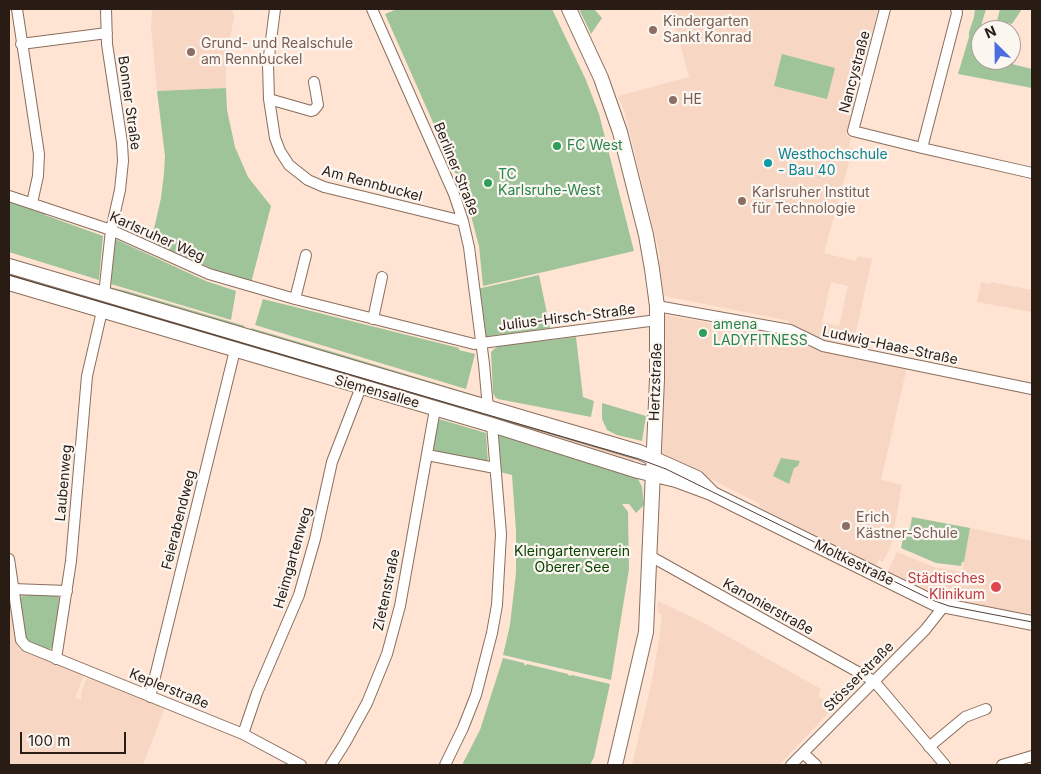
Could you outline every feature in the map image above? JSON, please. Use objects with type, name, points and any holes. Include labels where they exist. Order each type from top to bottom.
[{"type":"main road","name":"Hertzstraße","points":[[569,9],[600,78],[622,138],[650,258],[657,313],[646,632],[615,765]]},
{"type":"main road","name":"Siemensallee","points":[[9,266],[629,449],[653,458]]},
{"type":"main road","name":"Siemensallee","points":[[9,283],[652,474]]},
{"type":"main road","points":[[102,311],[104,295]]},
{"type":"main road","name":"Moltkestraße","points":[[653,458],[698,478],[711,493]]},
{"type":"main road","name":"Moltkestraße","points":[[652,474],[676,480],[711,493],[936,604],[1032,623]]},
{"type":"street","points":[[17,9],[39,154],[38,176],[32,203]]},
{"type":"street","name":"Bonner Straße","points":[[104,295],[111,230],[120,190],[123,152],[107,33],[106,9]]},
{"type":"street","name":"Am Rennbuckel","points":[[275,9],[268,64],[269,99],[273,129],[280,151],[289,165],[308,180],[324,187],[463,221]]},
{"type":"street","name":"Berliner Straße","points":[[372,9],[454,194],[463,221],[469,247],[488,408]]},
{"type":"street","name":"Nancystraße","points":[[885,9],[853,131],[1032,173]]},
{"type":"street","points":[[922,148],[956,9]]},
{"type":"street","points":[[21,44],[107,33]]},
{"type":"street","points":[[269,99],[311,111],[314,110],[318,105],[314,82]]},
{"type":"street","name":"Karlsruher Weg","points":[[9,196],[111,230],[209,274],[295,300],[474,344],[481,343]]},
{"type":"street","points":[[295,300],[306,255]]},
{"type":"street","points":[[373,318],[382,277]]},
{"type":"street","name":"Laubenweg","points":[[56,659],[67,591],[87,376],[102,311]]},
{"type":"street","name":"Julius-Hirsch-Straße","points":[[481,343],[657,313]]},
{"type":"street","name":"Ludwig-Haas-Straße","points":[[657,313],[790,330],[823,346],[1032,389]]},
{"type":"street","name":"Feierabendweg","points":[[150,697],[235,350]]},
{"type":"street","name":"Heimgartenweg","points":[[243,734],[257,693],[299,595],[315,539],[330,470],[361,387]]},
{"type":"street","name":"Zietenstraße","points":[[331,765],[367,703],[387,654],[400,606],[435,409]]},
{"type":"street","points":[[445,765],[460,735],[476,695],[495,620],[500,570],[501,534],[492,426]]},
{"type":"street","points":[[427,456],[495,468]]},
{"type":"street","name":"Kanonierstraße","points":[[650,556],[874,681]]},
{"type":"street","points":[[9,559],[13,589],[67,591]]},
{"type":"street","name":"Keplerstraße","points":[[13,589],[21,640],[24,645],[243,734],[301,765]]},
{"type":"street","name":"Stösserstraße","points":[[792,765],[925,630],[944,606]]},
{"type":"street","points":[[874,681],[944,765]]},
{"type":"street","points":[[929,747],[965,717],[986,709]]},
{"type":"street","points":[[803,753],[816,765]]},
{"type":"street","points":[[1002,765],[1032,756]]},
{"type":"shaded area","name":"Grund- und Realschule am Rennbuckel","points":[[152,9],[232,9],[234,17],[226,62],[226,88],[157,91],[151,27]]},
{"type":"shaded area","name":"Karlsruher Institut für Technologie","points":[[671,9],[878,9],[846,135],[851,138],[849,147],[853,148],[824,253],[855,261],[858,256],[872,259],[852,349],[822,343],[788,327],[789,321],[664,296],[659,260],[661,259],[625,113],[618,96],[689,77]],"holes":[[[831,282],[848,286],[839,326],[822,322]]]},
{"type":"shaded area","points":[[981,282],[990,284],[991,282],[1032,290],[1032,312],[977,302]]},
{"type":"shaded area","points":[[113,303],[635,454],[634,465],[111,309]]},
{"type":"shaded area","points":[[665,315],[791,337],[808,346],[907,367],[881,480],[902,485],[891,546],[883,562],[879,560],[876,566],[759,507],[760,504],[662,454],[666,339],[664,338]]},
{"type":"shaded area","name":"Städtisches Klinikum","points":[[970,528],[1032,541],[1032,617],[946,600],[888,571],[897,552],[934,567],[962,572]]},
{"type":"shaded area","points":[[658,601],[702,622],[821,689],[818,696],[834,707],[779,765],[632,765],[652,680],[659,639],[662,615],[657,611]]},
{"type":"shaded area","points":[[9,602],[11,602],[19,649],[84,675],[75,698],[81,700],[81,692],[88,676],[165,708],[143,764],[146,765],[9,765]]},
{"type":"green space","name":"FC West","points":[[397,9],[552,9],[586,80],[599,114],[634,251],[483,286],[479,246],[466,197],[385,14]]},
{"type":"green space","points":[[579,9],[594,9],[602,18],[591,34]]},
{"type":"green space","points":[[975,9],[986,9],[983,20],[973,20]]},
{"type":"green space","points":[[1000,9],[1022,9],[1015,20],[997,20]]},
{"type":"green space","points":[[971,26],[971,70],[1021,70],[1021,66],[1032,69],[1032,88],[958,74]]},
{"type":"green space","points":[[782,54],[835,68],[827,99],[774,86]]},
{"type":"green space","points":[[226,88],[227,110],[235,147],[248,177],[271,206],[251,283],[222,273],[151,242],[161,198],[165,156],[157,91]]},
{"type":"green space","points":[[9,201],[44,212],[45,215],[103,236],[99,280],[9,252]]},
{"type":"green space","points":[[115,239],[206,281],[236,291],[231,320],[111,284]]},
{"type":"green space","points":[[539,275],[550,328],[483,337],[477,289]]},
{"type":"green space","points":[[109,287],[245,326],[241,329],[109,291]]},
{"type":"green space","points":[[263,299],[459,348],[459,350],[475,354],[466,389],[255,325]]},
{"type":"green space","points":[[251,328],[481,397],[478,399],[251,331]]},
{"type":"green space","points":[[576,337],[583,397],[594,401],[591,417],[495,397],[493,393],[491,352],[494,349],[499,346]]},
{"type":"green space","points":[[602,403],[646,416],[642,441],[617,435],[607,430],[602,419]]},
{"type":"green space","points":[[439,419],[486,433],[488,463],[432,453]]},
{"type":"green space","name":"Kleingartenverein Oberer See","points":[[498,435],[638,479],[642,487],[644,505],[636,513],[629,504],[622,504],[628,512],[629,569],[611,680],[503,655],[510,625],[516,573],[516,531],[512,475],[500,472]]},
{"type":"green space","points":[[781,458],[800,461],[798,466],[794,468],[789,484],[773,476]]},
{"type":"green space","points":[[912,517],[970,528],[964,562],[962,562],[961,566],[936,563],[901,548],[905,529],[910,529]]},
{"type":"green space","points":[[57,595],[59,598],[56,643],[52,648],[47,650],[25,641],[19,600],[22,596]]},
{"type":"green space","points":[[503,658],[524,663],[525,666],[527,664],[568,674],[569,676],[572,675],[610,684],[594,757],[590,765],[462,765],[480,730]]},
{"type":"tram line","points":[[9,275],[639,459],[666,469],[932,600],[949,606],[1032,622]]},
{"type":"place","name":"Kindergarten Sankt Konrad","points":[[653,30]]},
{"type":"place","name":"Grund- und Realschule am Rennbuckel","points":[[191,52]]},
{"type":"place","name":"HE","points":[[673,100]]},
{"type":"place","name":"FC West","points":[[557,146]]},
{"type":"place","name":"Westhochschule - Bau 40","points":[[768,163]]},
{"type":"place","name":"TC Karlsruhe-West","points":[[488,183]]},
{"type":"place","name":"Karlsruher Institut für Technologie","points":[[742,201]]},
{"type":"place","name":"amena LADYFITNESS","points":[[703,333]]},
{"type":"place","name":"Erich Kästner-Schule","points":[[846,526]]},
{"type":"place","name":"Städtisches Klinikum","points":[[996,587]]}]
